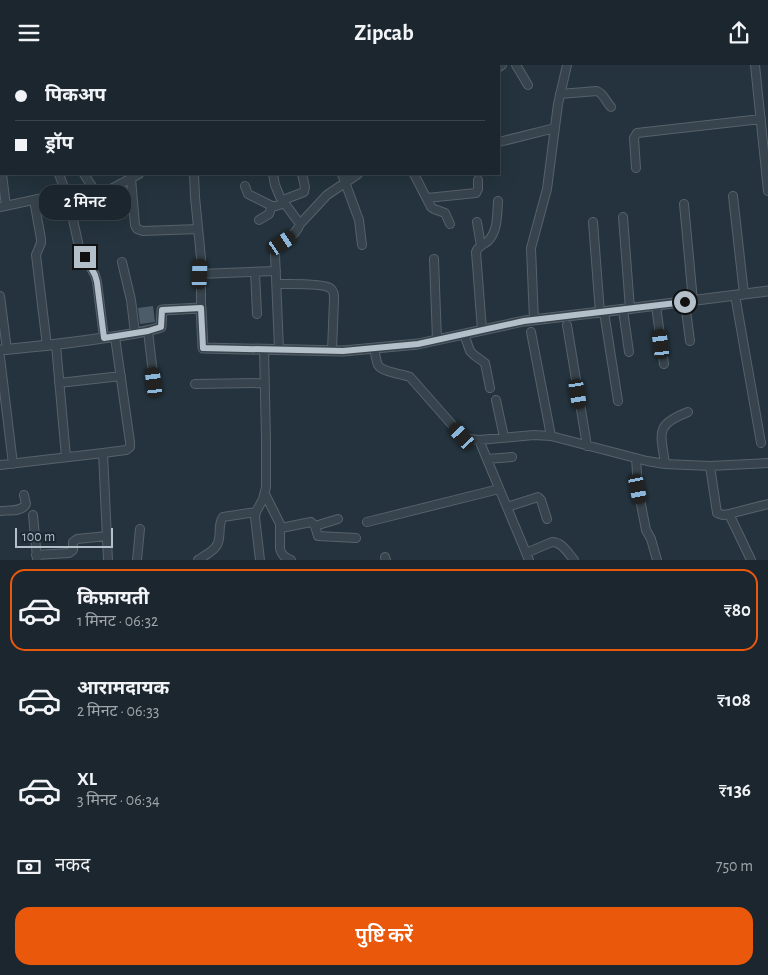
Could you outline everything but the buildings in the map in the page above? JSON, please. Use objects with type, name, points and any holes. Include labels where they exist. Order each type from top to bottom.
[{"type":"street","points":[[516,65],[528,85]]},
{"type":"street","points":[[534,320],[530,248],[547,189],[560,94],[566,65]]},
{"type":"street","points":[[755,65],[768,191]]},
{"type":"street","points":[[560,94],[599,91],[611,107]]},
{"type":"street","points":[[636,168],[634,138],[637,133],[761,119]]},
{"type":"street","points":[[500,142],[555,128]]},
{"type":"street","points":[[1,175],[3,206],[66,193]]},
{"type":"street","points":[[59,175],[70,206],[79,247],[97,282],[104,338]]},
{"type":"street","points":[[85,175],[98,196]]},
{"type":"street","points":[[70,206],[98,196],[138,175]]},
{"type":"street","points":[[194,175],[201,258],[203,348],[343,351],[418,344],[534,320],[768,291]]},
{"type":"street","points":[[272,175],[284,202],[300,224]]},
{"type":"street","points":[[245,186],[248,194],[272,206],[276,206],[304,191],[302,175]]},
{"type":"street","points":[[415,175],[434,209],[445,213],[450,223]]},
{"type":"street","points":[[132,178],[135,225],[137,229],[144,231],[198,229]]},
{"type":"street","points":[[279,349],[276,249],[298,230],[300,224],[344,178],[359,220],[362,245]]},
{"type":"street","points":[[427,198],[476,193],[478,180]]},
{"type":"street","points":[[733,196],[739,295],[762,443]]},
{"type":"street","points":[[34,200],[41,239],[36,255],[59,383],[66,457]]},
{"type":"street","points":[[482,330],[476,252],[478,248],[489,240],[495,231],[498,201]]},
{"type":"street","points":[[684,204],[690,341]]},
{"type":"street","points":[[259,220],[269,215],[272,206]]},
{"type":"street","points":[[623,217],[629,352]]},
{"type":"street","points":[[477,222],[481,246]]},
{"type":"street","points":[[593,222],[602,312],[618,401]]},
{"type":"street","points":[[434,259],[437,340]]},
{"type":"street","points":[[122,262],[135,333]]},
{"type":"street","points":[[200,274],[276,271]]},
{"type":"street","points":[[255,272],[257,314]]},
{"type":"street","points":[[277,284],[324,285],[332,289],[334,299],[332,351]]},
{"type":"street","points":[[0,296],[2,352],[13,464]]},
{"type":"street","points":[[656,306],[664,364]]},
{"type":"street","points":[[2,352],[148,331],[161,327],[162,310],[201,308]]},
{"type":"street","points":[[567,325],[587,446]]},
{"type":"street","points":[[148,331],[154,382]]},
{"type":"street","points":[[531,332],[550,436]]},
{"type":"street","points":[[464,334],[470,351],[485,363],[490,389]]},
{"type":"street","points":[[0,465],[126,450],[130,447],[116,337]]},
{"type":"street","points":[[374,348],[380,367],[383,370],[410,377],[462,436],[470,439],[479,440],[534,435],[550,436],[665,464],[710,466],[768,463]]},
{"type":"street","points":[[260,560],[255,523],[256,512],[265,494],[266,487],[264,349]]},
{"type":"street","points":[[59,383],[121,377]]},
{"type":"street","points":[[195,385],[264,383]]},
{"type":"street","points":[[496,400],[504,437]]},
{"type":"street","points":[[665,464],[661,434],[663,427],[676,416],[688,412]]},
{"type":"street","points":[[479,440],[527,556],[555,541],[574,560]]},
{"type":"street","points":[[104,453],[108,560]]},
{"type":"street","points":[[487,459],[512,457]]},
{"type":"street","points":[[636,458],[636,479],[646,530],[651,539],[657,560]]},
{"type":"street","points":[[710,466],[717,513],[729,514],[768,504]]},
{"type":"street","points":[[367,522],[499,489]]},
{"type":"street","points":[[265,494],[281,528],[280,544],[282,553],[291,560]]},
{"type":"street","points":[[0,511],[23,508],[26,504],[24,495]]},
{"type":"street","points":[[507,507],[538,497],[541,500],[547,519]]},
{"type":"street","points":[[198,560],[217,545],[220,522],[223,517],[256,512]]},
{"type":"street","points":[[729,514],[751,560]]},
{"type":"street","points":[[33,515],[36,557],[69,553],[73,550],[73,542],[77,539],[107,536]]},
{"type":"street","points":[[315,526],[338,519]]},
{"type":"street","points":[[281,528],[311,522],[315,526],[318,536],[356,538]]},
{"type":"street","points":[[137,560],[140,529]]},
{"type":"route","points":[[85,257],[97,282],[104,338],[161,327],[162,310],[201,308],[203,348],[343,351],[418,344],[524,321],[685,302]]}]
